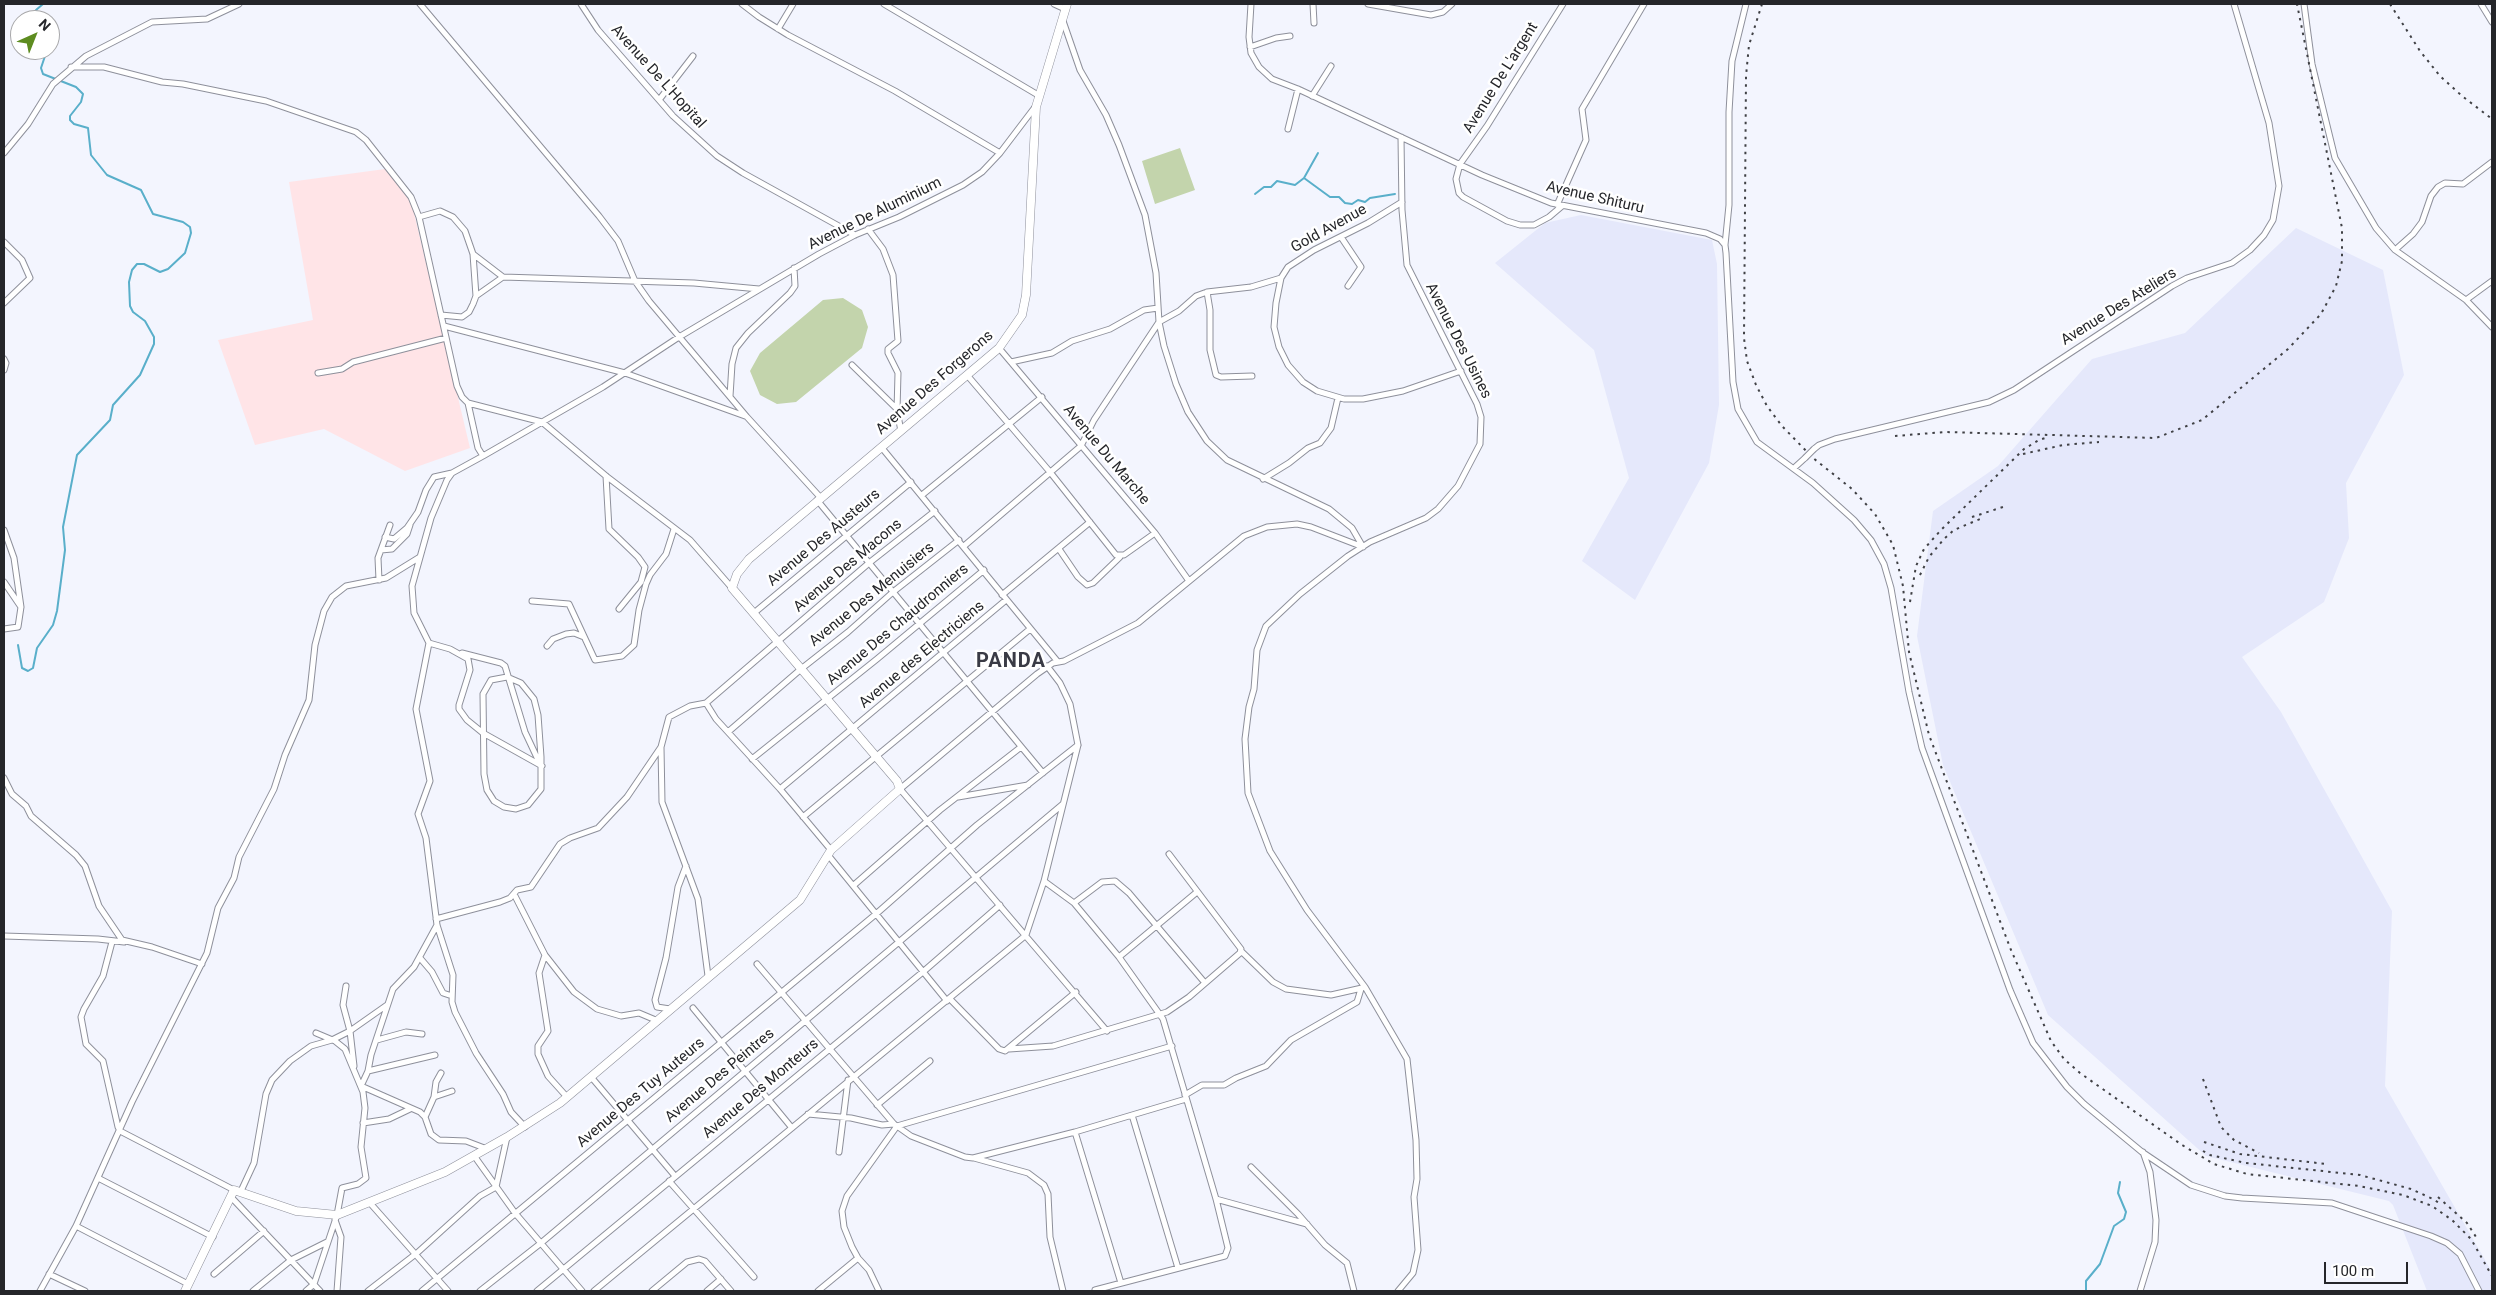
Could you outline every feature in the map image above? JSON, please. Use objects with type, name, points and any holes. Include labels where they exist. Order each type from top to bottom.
[{"type":"street","points":[[4,153],[28,124],[53,84],[60,76],[86,56],[152,22],[206,19],[240,4]]},
{"type":"street","points":[[420,4],[599,216],[618,241],[635,281],[648,301],[818,498],[846,535],[920,622],[1043,773]]},
{"type":"street","name":"Avenue De L'Hopital","points":[[581,4],[598,30],[673,116],[717,156],[743,173],[855,234]]},
{"type":"street","points":[[742,4],[778,28],[895,91],[1000,153]]},
{"type":"street","points":[[778,28],[793,4]]},
{"type":"street","points":[[884,4],[1038,95]]},
{"type":"street","points":[[1054,4],[1066,6]]},
{"type":"street","name":"Avenue Shituru","points":[[1251,4],[1250,47],[1254,61],[1265,74],[1510,187],[1559,205],[1706,234],[1720,239],[1724,245]]},
{"type":"street","points":[[1313,4],[1314,23]]},
{"type":"street","points":[[1368,4],[1424,14],[1439,14],[1452,4]]},
{"type":"street","name":"Avenue De L'argent","points":[[1460,164],[1487,126],[1563,4]]},
{"type":"street","points":[[1460,164],[1457,186],[1463,197],[1507,221],[1520,225],[1534,225],[1559,205],[1586,140],[1582,109],[1644,4]]},
{"type":"street","points":[[1746,4],[1732,61],[1729,112],[1729,205],[1724,245],[1734,390],[1738,409],[1757,442],[1794,468],[1854,520],[1871,540],[1884,564],[1891,588],[1909,692],[1922,748],[2010,990],[2032,1043],[2067,1087],[2084,1104],[2142,1152],[2191,1185],[2209,1192],[2242,1198],[2332,1203],[2431,1236],[2448,1243],[2460,1254],[2480,1291]]},
{"type":"street","name":"Avenue Des Ateliers","points":[[1794,468],[1819,445],[1836,439],[1989,402],[2014,390],[2172,286],[2187,278],[2232,263],[2250,250],[2264,235],[2273,220],[2279,186],[2269,123],[2234,4]]},
{"type":"street","points":[[2304,4],[2312,64],[2335,158],[2376,228],[2395,250],[2466,300],[2490,322],[2492,327]]},
{"type":"street","points":[[2481,4],[2492,22]]},
{"type":"street","name":"Avenue Des Forgerons","points":[[732,588],[737,574],[749,558],[818,498],[882,448],[999,348],[1018,323],[1025,304],[1036,106],[1066,6]]},
{"type":"street","points":[[1062,19],[1080,70],[1106,115],[1119,145],[1145,215],[1155,267],[1159,322],[1171,370],[1196,424],[1217,453],[1263,479],[1329,509],[1352,528],[1363,547]]},
{"type":"street","points":[[1250,47],[1276,38],[1290,36]]},
{"type":"street","points":[[659,100],[693,56]]},
{"type":"street","points":[[1312,96],[1331,66]]},
{"type":"street","points":[[71,67],[104,67],[162,82],[183,84],[253,98],[356,132],[366,140],[399,179],[411,197],[419,217],[457,386],[462,397],[468,403],[542,422],[606,476],[696,545],[897,781],[900,789],[1076,992],[1107,1031]]},
{"type":"street","points":[[1288,129],[1298,89]]},
{"type":"street","name":"Avenue De Aluminium","points":[[381,550],[392,549],[407,534],[432,480],[438,476],[452,473],[483,456],[625,374],[679,336],[855,234],[868,230],[963,185],[982,172],[1000,153],[1036,106]]},
{"type":"street","name":"Avenue Des Usines","points":[[1398,1291],[1414,1273],[1418,1250],[1414,1198],[1417,1179],[1416,1140],[1407,1059],[1363,988],[1278,866],[1256,820],[1248,793],[1245,739],[1249,706],[1254,689],[1257,650],[1266,626],[1310,586],[1363,547],[1426,518],[1438,509],[1454,493],[1474,459],[1481,438],[1481,417],[1478,404],[1407,265],[1402,202],[1401,137]]},
{"type":"street","points":[[2395,250],[2413,234],[2422,222],[2431,196],[2438,186],[2445,183],[2463,184],[2492,162]]},
{"type":"street","name":"Gold Avenue","points":[[1281,278],[1292,263],[1402,202]]},
{"type":"street","points":[[419,217],[440,211],[453,217],[465,232],[473,254],[476,296],[469,312],[462,317],[441,315]]},
{"type":"street","points":[[868,230],[880,244],[893,275],[898,340],[890,347],[888,353],[898,369],[898,409],[901,431]]},
{"type":"street","points":[[1342,236],[1361,267],[1348,286]]},
{"type":"street","points":[[4,242],[26,267],[30,278],[4,303]]},
{"type":"street","points":[[473,254],[503,277],[635,281],[760,289]]},
{"type":"street","points":[[730,397],[732,364],[736,348],[748,333],[790,293],[795,286],[794,268]]},
{"type":"street","points":[[476,296],[503,277]]},
{"type":"street","points":[[964,546],[1081,446],[1094,420],[1159,322],[1179,311],[1196,296],[1206,292],[1251,287],[1281,278],[1274,327],[1283,357],[1303,382],[1317,391],[1338,398],[1363,399],[1404,391],[1461,371]]},
{"type":"street","points":[[2466,300],[2492,281]]},
{"type":"street","points":[[1206,292],[1210,310],[1210,350],[1216,375],[1221,377],[1252,376]]},
{"type":"street","points":[[1011,362],[1052,353],[1072,341],[1110,329],[1144,310],[1158,308]]},
{"type":"street","points":[[444,326],[625,374],[747,417]]},
{"type":"street","points":[[318,372],[342,368],[353,362],[446,338]]},
{"type":"street","name":"Avenue Du Marche","points":[[999,348],[1155,533],[1189,581]]},
{"type":"street","points":[[4,359],[6,363],[4,370]]},
{"type":"street","points":[[852,364],[898,409]]},
{"type":"street","points":[[967,375],[1050,472],[1112,551],[1120,557]]},
{"type":"street","points":[[922,495],[1042,397]]},
{"type":"street","points":[[1263,479],[1291,462],[1308,448],[1320,443],[1331,428],[1338,398]]},
{"type":"street","points":[[468,403],[478,448],[483,456]]},
{"type":"street","points":[[882,448],[1058,662]]},
{"type":"street","points":[[452,473],[440,493],[420,556],[412,595],[416,618],[426,633],[429,643],[416,709],[430,781],[418,814],[426,838],[437,922],[453,975],[452,996],[455,1012],[470,1043],[503,1094],[511,1112],[525,1127]]},
{"type":"street","points":[[606,476],[609,529],[638,557],[645,567],[641,582],[619,609]]},
{"type":"street","name":"Avenue Des Austeurs","points":[[754,613],[910,482]]},
{"type":"street","name":"Avenue Des Macons","points":[[706,703],[869,563],[935,511]]},
{"type":"street","points":[[1002,595],[1090,522]]},
{"type":"street","points":[[379,580],[377,566],[390,525]]},
{"type":"street","points":[[386,537],[394,539],[410,525]]},
{"type":"street","points":[[112,942],[103,976],[81,1017],[87,1046],[103,1061],[114,1117],[120,1131],[235,1192],[304,1213],[336,1217],[445,1172],[475,1157],[525,1127],[567,1097],[592,1078],[708,976],[800,900],[830,852],[900,789],[1047,666],[1133,626],[1244,536],[1267,527],[1306,525],[1363,547]]},
{"type":"street","points":[[4,530],[14,558],[21,607],[18,627],[4,629]]},
{"type":"street","points":[[532,601],[542,604],[568,603],[573,609],[590,654],[596,661],[622,656],[632,649],[635,642],[639,610],[646,584],[650,575],[666,554],[674,530]]},
{"type":"street","points":[[1059,549],[1078,577],[1087,585],[1093,583],[1120,557],[1155,533]]},
{"type":"street","name":"Avenue Des Menuisiers","points":[[728,732],[893,592],[959,540]]},
{"type":"street","points":[[40,1291],[76,1226],[132,1102],[202,964],[210,942],[218,908],[234,878],[239,857],[274,789],[309,700],[315,645],[324,612],[332,597],[346,586],[386,578],[420,556]]},
{"type":"street","name":"Avenue Des Chaudronniers","points":[[752,759],[984,570]]},
{"type":"street","points":[[4,582],[21,607]]},
{"type":"street","name":"Avenue des Electriciens","points":[[780,789],[1006,600]]},
{"type":"street","points":[[803,817],[877,758],[1030,629]]},
{"type":"street","points":[[547,646],[553,639],[566,634],[574,633],[584,637]]},
{"type":"street","points":[[429,643],[502,663],[506,669],[527,739],[542,766]]},
{"type":"street","points":[[458,652],[468,660],[470,665],[459,701],[459,709],[467,720],[483,733],[542,766]]},
{"type":"street","points":[[594,1291],[850,1078],[1026,935],[1044,881],[1078,745],[1070,704],[1060,683],[1047,666]]},
{"type":"street","points":[[507,677],[521,683],[534,699],[538,715],[542,766],[541,789],[533,800],[522,808],[516,809],[499,805],[491,797],[485,784],[482,699],[485,688],[492,680],[507,677]]},
{"type":"street","points":[[708,976],[698,899],[662,802],[661,747],[669,717],[690,706],[706,703],[716,719],[803,817],[876,914],[948,1000],[999,1048],[1005,1051],[1053,1046],[1107,1031],[1175,1008],[1242,951]]},
{"type":"street","name":"Avenue Des Tuy Auteurs","points":[[422,1291],[876,914],[951,848],[1078,745]]},
{"type":"street","points":[[361,1086],[368,1071],[371,1054],[393,989],[420,958],[437,922],[500,902],[514,894],[517,890],[528,888],[534,884],[560,844],[570,838],[598,828],[608,819],[640,781],[661,747]]},
{"type":"street","points":[[854,885],[955,798],[1021,747]]},
{"type":"street","points":[[4,778],[12,794],[24,803],[31,816],[76,855],[85,866],[99,906],[124,942]]},
{"type":"street","points":[[955,798],[1029,785]]},
{"type":"street","name":"Avenue Des Peintres","points":[[480,1291],[653,1149],[1064,804]]},
{"type":"street","points":[[1169,854],[1242,951],[1274,982],[1286,989],[1331,995],[1363,988]]},
{"type":"street","points":[[670,1009],[657,1007],[655,1000],[666,958],[678,887],[686,866]]},
{"type":"street","points":[[1044,881],[1074,903],[1120,958],[1166,1024],[1216,1200],[1227,1252],[1225,1256],[1095,1290]]},
{"type":"street","points":[[1074,903],[1102,882],[1115,881],[1157,925],[1205,983]]},
{"type":"street","points":[[1120,958],[1197,892]]},
{"type":"street","points":[[514,894],[544,955],[560,971],[574,992],[597,1009],[621,1016],[639,1013],[658,1021]]},
{"type":"street","name":"Avenue Des Monteurs","points":[[537,1291],[924,971],[1000,905]]},
{"type":"street","points":[[4,936],[98,939],[124,942],[152,947],[202,964]]},
{"type":"street","points":[[544,955],[539,972],[548,1031],[538,1046],[538,1054],[548,1076],[567,1097]]},
{"type":"street","points":[[420,958],[432,972],[443,993],[452,996]]},
{"type":"street","points":[[757,964],[806,1019],[850,1078],[896,1125],[911,1136],[927,1143],[1028,1173],[1038,1178],[1048,1194],[1050,1237],[1063,1291]]},
{"type":"street","points":[[346,986],[343,1005],[350,1031],[356,1074]]},
{"type":"street","points":[[973,1158],[1075,1132],[1132,1115],[1186,1097],[1202,1085],[1224,1085],[1266,1066],[1291,1040],[1357,1002],[1363,988]]},
{"type":"street","points":[[1009,1050],[1076,992]]},
{"type":"street","points":[[76,1226],[187,1287],[235,1192],[254,1163],[266,1094],[272,1080],[290,1061],[311,1046],[332,1040],[350,1031],[387,1005]]},
{"type":"street","points":[[694,1008],[792,1128]]},
{"type":"street","points":[[377,1040],[406,1032],[422,1034]]},
{"type":"street","points":[[306,1291],[314,1284],[336,1217],[342,1188],[358,1184],[366,1178],[361,1147],[365,1100],[361,1086],[345,1049],[332,1040],[316,1033]]},
{"type":"street","points":[[808,1114],[844,1117],[882,1125],[896,1125],[1172,1046]]},
{"type":"street","points":[[368,1071],[435,1055]]},
{"type":"street","points":[[877,1105],[930,1061]]},
{"type":"street","points":[[425,1117],[434,1097],[435,1085],[441,1074]]},
{"type":"street","points":[[592,1078],[675,1176]]},
{"type":"street","points":[[839,1152],[850,1078]]},
{"type":"street","points":[[361,1086],[425,1117],[431,1134],[439,1140],[466,1141],[488,1149]]},
{"type":"street","points":[[434,1097],[452,1091]]},
{"type":"street","points":[[363,1123],[389,1119],[411,1109]]},
{"type":"street","points":[[1132,1115],[1178,1268]]},
{"type":"street","points":[[879,1291],[869,1270],[858,1258],[842,1218],[844,1204],[896,1125]]},
{"type":"street","points":[[1075,1132],[1121,1283]]},
{"type":"street","points":[[368,1291],[416,1253],[480,1196],[496,1186],[507,1138]]},
{"type":"street","points":[[2140,1291],[2155,1242],[2156,1220],[2150,1172],[2142,1152]]},
{"type":"street","points":[[475,1157],[515,1213],[582,1291]]},
{"type":"street","points":[[1251,1167],[1308,1225],[1325,1246],[1347,1263],[1354,1291]]},
{"type":"street","points":[[98,1178],[213,1237]]},
{"type":"street","points":[[669,1181],[754,1277]]},
{"type":"street","points":[[235,1192],[264,1230],[320,1291]]},
{"type":"street","points":[[1216,1200],[1308,1225]]},
{"type":"street","points":[[370,1203],[448,1291]]},
{"type":"street","points":[[336,1217],[341,1237],[337,1291]]},
{"type":"street","points":[[214,1274],[264,1230]]},
{"type":"street","points":[[253,1291],[290,1260],[327,1242]]},
{"type":"street","points":[[818,1291],[858,1258]]},
{"type":"street","points":[[652,1291],[687,1262],[696,1259],[705,1261],[731,1291]]},
{"type":"street","points":[[49,1274],[85,1291]]},
{"type":"street","points":[[708,1291],[720,1279]]},
{"type":"shaded area","points":[[385,169],[410,196],[470,448],[405,471],[324,429],[255,445],[218,340],[313,320],[289,182]]},
{"type":"shaded area","points":[[1581,215],[1712,240],[1717,264],[1719,405],[1709,463],[1635,600],[1582,561],[1629,478],[1594,350],[1495,263],[1545,223]]},
{"type":"shaded area","points":[[2296,228],[2383,270],[2404,375],[2346,483],[2349,538],[2324,602],[2242,657],[2281,712],[2392,911],[2385,1086],[2492,1272],[2492,1291],[2427,1291],[2393,1205],[2389,1201],[2206,1156],[2048,1015],[1943,765],[1917,636],[1933,511],[1998,466],[2092,359],[2185,333]]},
{"type":"green space","points":[[1180,148],[1195,190],[1155,204],[1142,161]]},
{"type":"green space","points":[[843,298],[862,310],[868,327],[862,348],[796,402],[777,404],[760,395],[750,371],[760,353],[823,300]]},
{"type":"waterway","points":[[36,10],[43,4]]},
{"type":"waterway","points":[[18,645],[22,668],[28,671],[33,668],[37,648],[53,625],[57,611],[65,550],[63,527],[77,455],[110,420],[113,405],[140,375],[154,344],[154,337],[145,321],[133,312],[130,306],[129,282],[132,270],[137,264],[144,264],[160,272],[168,269],[185,253],[191,233],[190,227],[183,222],[153,214],[141,190],[107,175],[91,155],[88,128],[74,124],[70,120],[70,116],[81,102],[83,94],[76,87],[43,74],[41,68],[44,60]]},
{"type":"waterway","points":[[1304,178],[1318,153]]},
{"type":"waterway","points":[[1255,194],[1264,187],[1271,187],[1277,181],[1295,185],[1304,178],[1330,197],[1339,197],[1345,203],[1352,204],[1358,200],[1365,202],[1370,198],[1395,194]]},
{"type":"waterway","points":[[2086,1291],[2086,1281],[2100,1264],[2114,1226],[2124,1219],[2126,1212],[2118,1193],[2120,1182]]},
{"type":"railway","points":[[1762,4],[1749,45],[1746,76],[1744,338],[1747,361],[1756,385],[1767,406],[1782,426],[1813,458],[1852,489],[1875,514],[1893,545],[1903,586],[1909,652],[1929,735],[2011,950],[2051,1041],[2064,1059],[2080,1073],[2182,1145],[2214,1164],[2247,1174],[2359,1186],[2403,1195],[2432,1206],[2452,1220],[2471,1239],[2492,1276]]},
{"type":"railway","points":[[1895,436],[1945,432],[2156,438],[2202,420],[2288,349],[2321,314],[2336,286],[2342,261],[2342,228],[2297,4]]},
{"type":"railway","points":[[2390,4],[2420,51],[2440,76],[2492,119]]},
{"type":"railway","points":[[1910,602],[1916,566],[1924,549],[2024,449],[2048,437]]},
{"type":"railway","points":[[2023,454],[2063,445],[2099,442]]},
{"type":"railway","points":[[1972,517],[2003,507]]},
{"type":"railway","points":[[1920,575],[1929,557],[1944,539],[1954,530],[1980,519]]},
{"type":"railway","points":[[2203,1079],[2221,1127],[2234,1140],[2259,1153]]},
{"type":"railway","points":[[2204,1142],[2240,1154],[2326,1164]]},
{"type":"railway","points":[[2203,1151],[2210,1155],[2246,1163],[2360,1175],[2411,1189],[2442,1205]]},
{"type":"railway","points":[[2438,1197],[2467,1223],[2478,1240]]},
{"type":"district","name":"PANDA","points":[[1011,662]]}]
